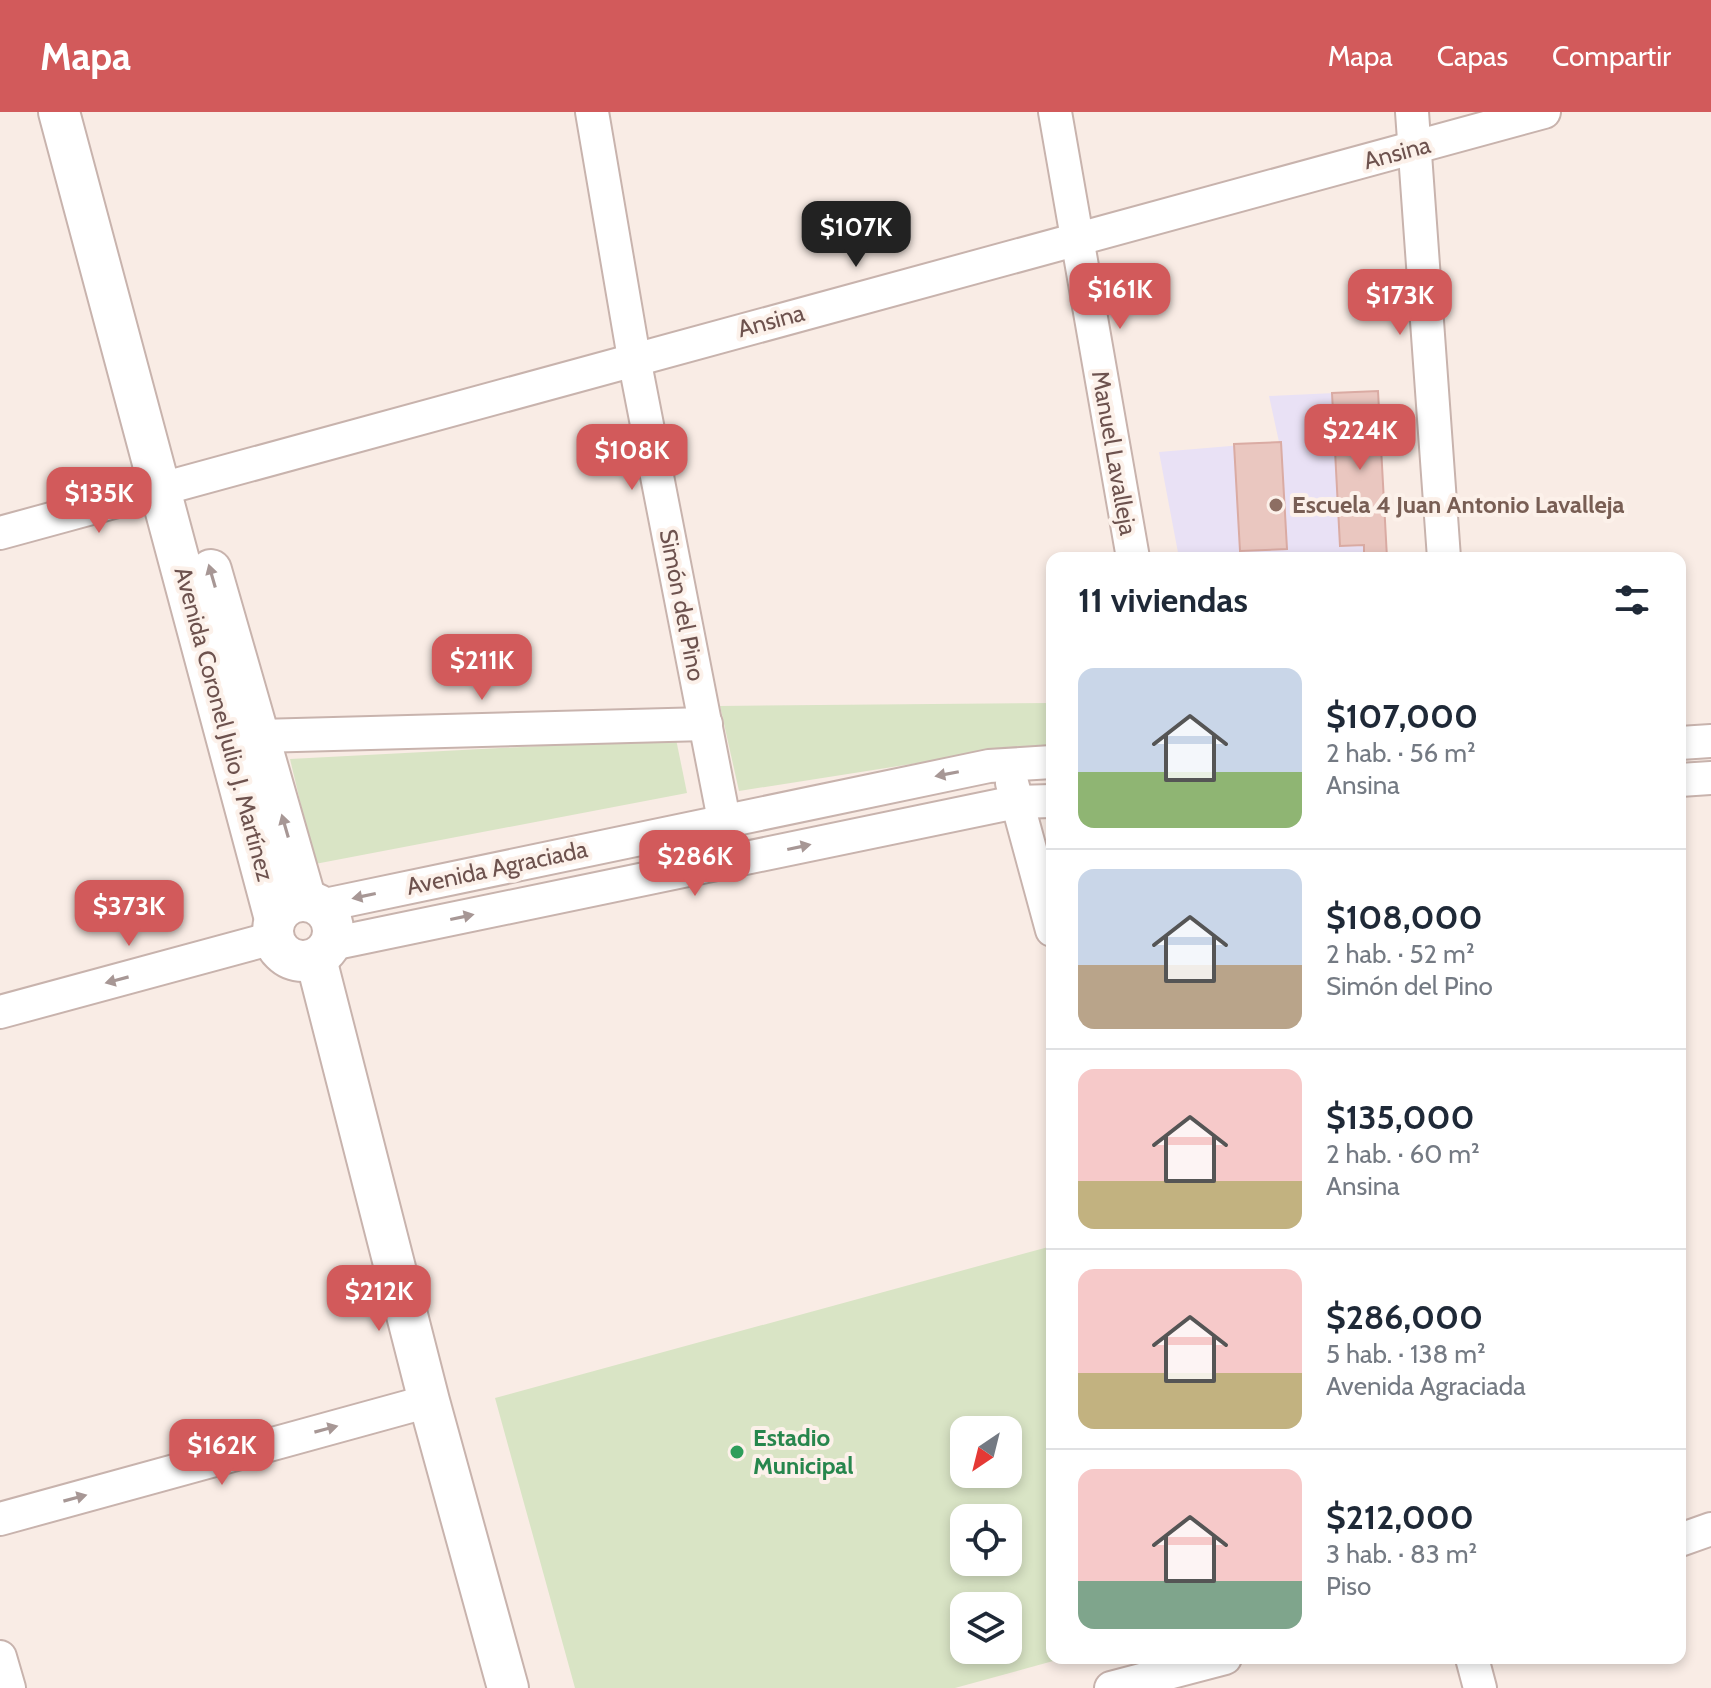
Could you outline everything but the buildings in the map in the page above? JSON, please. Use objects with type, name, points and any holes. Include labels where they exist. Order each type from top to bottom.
[{"type":"street","name":"Avenida Coronel Julio J. Martínez","points":[[59,112],[174,486],[293,916]]},
{"type":"street","name":"Avenida Coronel Julio J. Martínez","points":[[84,112],[174,486],[259,736],[293,916]]},
{"type":"street","name":"Simón del Pino","points":[[592,112],[634,358],[732,861]]},
{"type":"street","name":"Manuel Lavalleja","points":[[1055,112],[1132,552]]},
{"type":"street","points":[[1412,112],[1444,552]]},
{"type":"street","name":"Ansina","points":[[0,533],[1544,112]]},
{"type":"street","points":[[259,736],[706,724]]},
{"type":"street","points":[[1686,743],[1711,741]]},
{"type":"street","name":"Avenida Agraciada","points":[[0,1012],[293,916],[724,819],[1006,763],[1046,762]]},
{"type":"street","points":[[1006,763],[1046,909]]},
{"type":"street","points":[[1686,780],[1711,778]]},
{"type":"street","name":"Avenida Agraciada","points":[[324,952],[732,861],[1016,802],[1046,801]]},
{"type":"street","points":[[324,952],[298,962],[282,954],[293,916],[333,923],[324,952],[429,1401],[508,1688]]},
{"type":"street","points":[[0,1519],[429,1401]]},
{"type":"street","points":[[1686,1538],[1711,1529]]},
{"type":"street","points":[[0,1657],[9,1688]]},
{"type":"street","points":[[1111,1688],[1202,1664]]},
{"type":"street","points":[[1474,1664],[1480,1688]]},
{"type":"shaded area","name":"Escuela 4 Juan Antonio Lavalleja","points":[[1378,391],[1387,552],[1178,552],[1159,452],[1279,442],[1269,396]]},
{"type":"green space","points":[[1046,703],[1046,745],[739,791],[720,706]]},
{"type":"green space","points":[[676,739],[687,793],[315,864],[290,759]]},
{"type":"green space","name":"Estadio Municipal","points":[[1046,1248],[1046,1663],[955,1688],[575,1688],[495,1398]]},
{"type":"place","name":"Escuela 4 Juan Antonio Lavalleja","points":[[1276,505]]},
{"type":"place","name":"Estadio Municipal","points":[[737,1452]]}]
